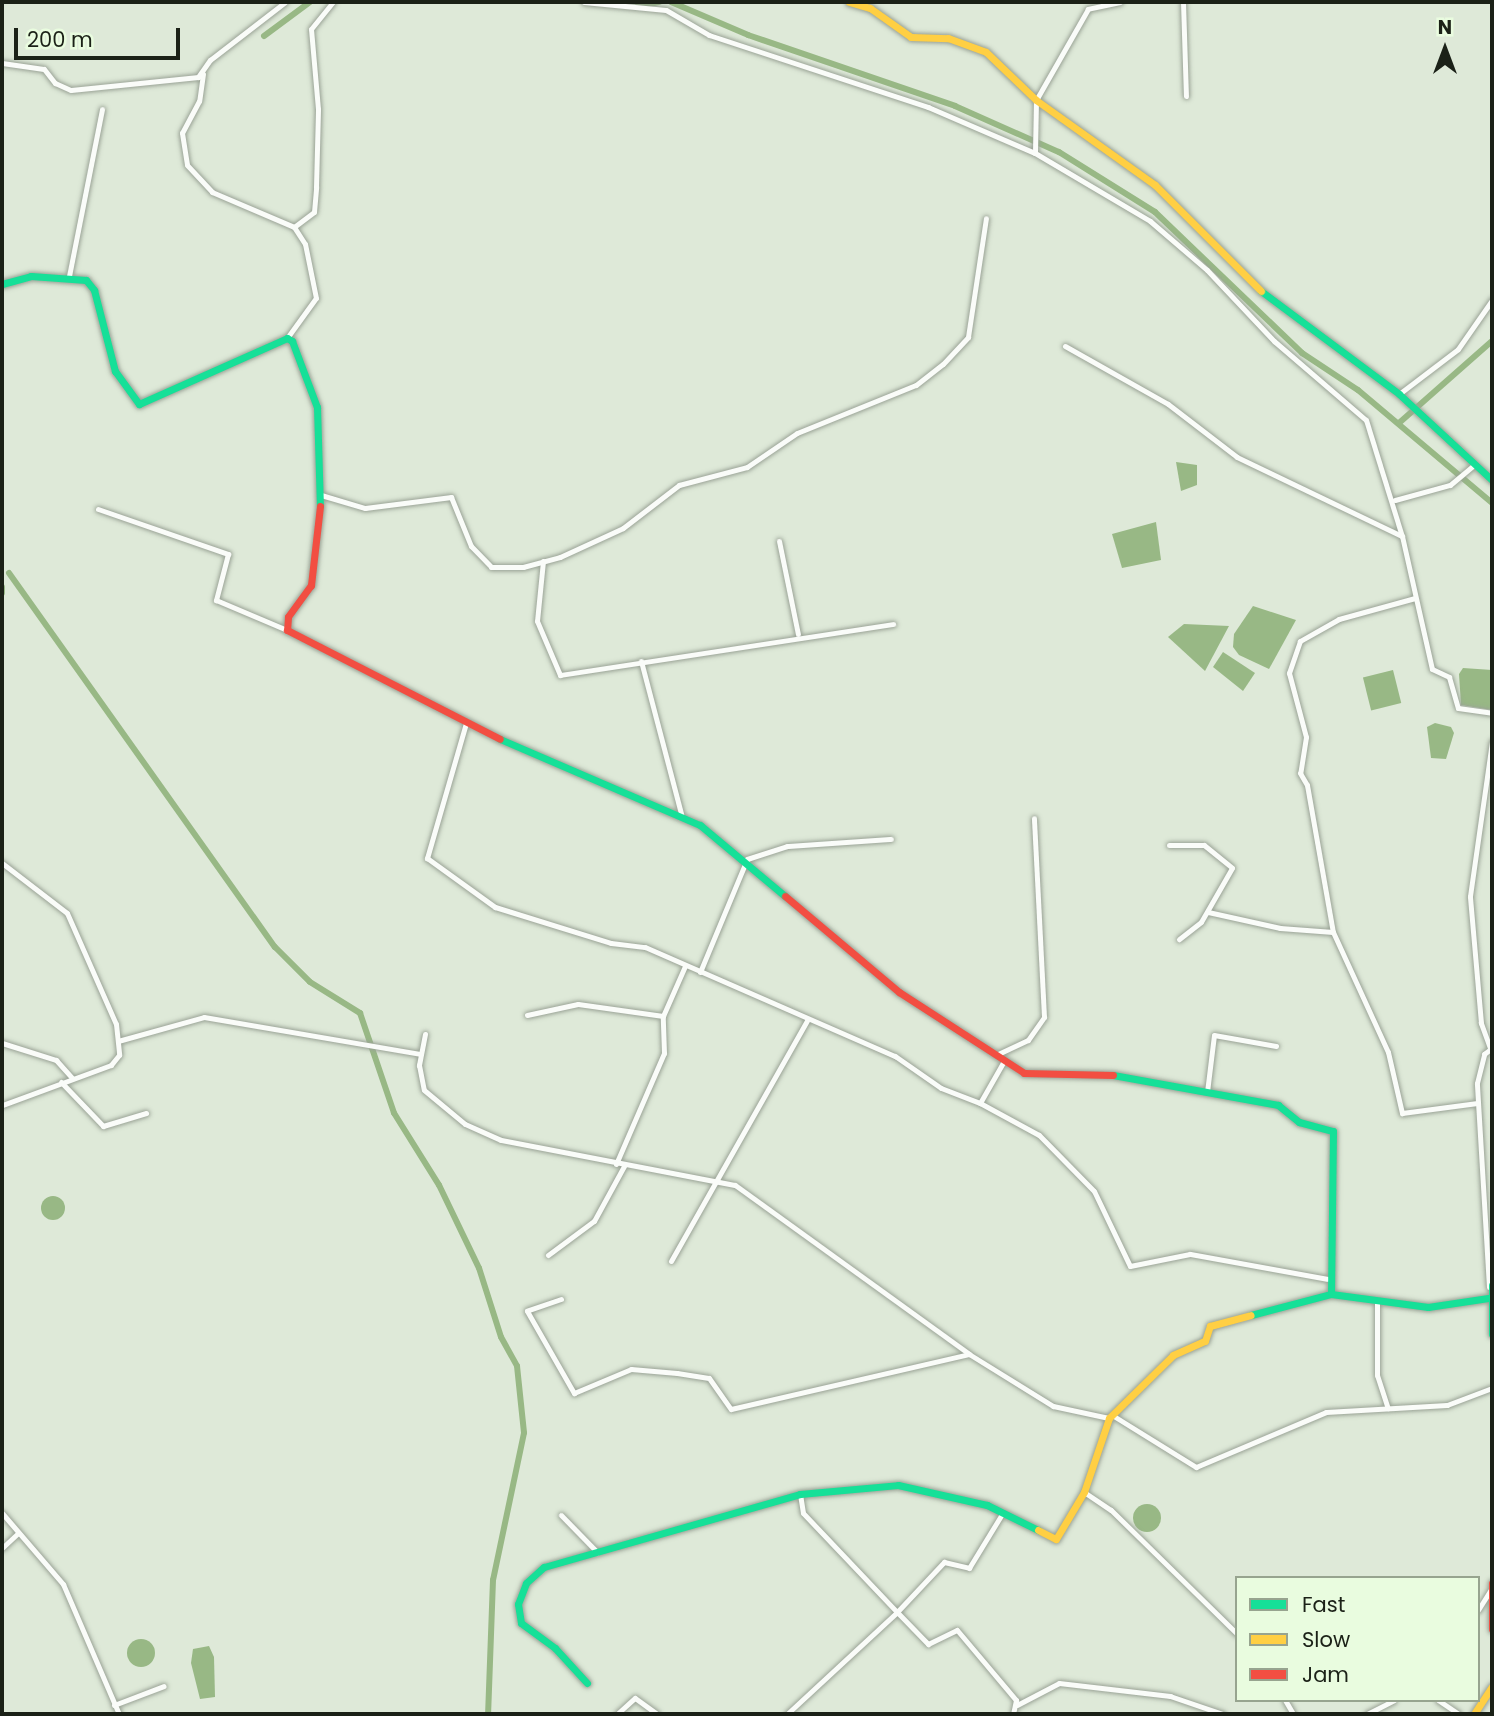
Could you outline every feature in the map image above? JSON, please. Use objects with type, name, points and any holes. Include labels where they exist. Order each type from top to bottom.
[{"type":"main road","points":[[849,2],[870,8],[911,37],[948,38],[986,52],[1036,100],[1117,154],[1265,295],[1400,395],[1492,480]]},
{"type":"main road","points":[[2,284],[32,276],[69,276],[86,280],[94,290],[115,370],[139,404],[287,338],[309,377],[317,407],[321,495],[311,585],[288,617],[287,630],[466,723],[681,814],[747,859],[792,905],[899,992],[1024,1073],[1099,1073],[1207,1092],[1288,1108],[1299,1122],[1328,1128],[1337,1136],[1327,1279],[1331,1294]]},
{"type":"main road","points":[[1491,1286],[1488,1298],[1492,1334]]},
{"type":"main road","points":[[587,1683],[555,1648],[530,1633],[517,1612],[536,1570],[800,1494],[898,1485],[1002,1514],[1056,1539],[1084,1492],[1111,1417],[1173,1355],[1205,1341],[1210,1326],[1331,1294],[1377,1302],[1448,1307],[1488,1298]]},
{"type":"main road","points":[[1492,1586],[1492,1629]]},
{"type":"main road","points":[[1474,1714],[1492,1686]]},
{"type":"street","points":[[285,2],[209,60],[203,74],[199,101],[183,133],[187,165],[212,192],[294,227],[305,244],[316,298],[287,338]]},
{"type":"street","points":[[294,227],[314,212],[318,110],[311,29],[333,2]]},
{"type":"street","points":[[584,2],[666,9],[709,34],[928,107],[1035,151],[1150,221],[1207,270],[1274,341],[1366,420],[1395,500],[1434,674],[1450,677],[1458,708],[1492,713]]},
{"type":"street","points":[[1035,151],[1036,100],[1088,9],[1120,2]]},
{"type":"street","points":[[1183,2],[1186,96]]},
{"type":"street","points":[[2,63],[44,69],[55,83],[71,90],[203,74]]},
{"type":"street","points":[[69,276],[102,108]]},
{"type":"street","points":[[321,495],[365,508],[451,497],[481,561],[505,568],[543,561],[623,528],[679,485],[747,467],[846,409],[916,385],[968,337],[986,218]]},
{"type":"street","points":[[1400,395],[1463,344],[1492,300]]},
{"type":"street","points":[[1065,346],[1168,404],[1237,457],[1402,536]]},
{"type":"street","points":[[1395,500],[1450,485],[1474,465]]},
{"type":"street","points":[[98,509],[228,554],[216,600],[287,630]]},
{"type":"street","points":[[779,541],[798,634]]},
{"type":"street","points":[[543,561],[535,611],[556,672],[641,661],[798,634],[893,624]]},
{"type":"street","points":[[1415,598],[1316,629],[1300,641],[1290,658],[1289,673],[1307,737],[1300,774],[1307,785],[1333,932],[1388,1052],[1402,1113],[1477,1102]]},
{"type":"street","points":[[641,661],[681,814]]},
{"type":"street","points":[[466,723],[428,859],[495,907],[611,943],[645,947],[807,1021],[895,1056],[940,1088],[980,1103],[1039,1135],[1094,1191],[1130,1266],[1190,1254],[1327,1279]]},
{"type":"street","points":[[1491,1286],[1476,1083],[1491,1048],[1481,1023],[1470,896],[1492,741]]},
{"type":"street","points":[[998,1054],[1028,1040],[1044,1017],[1034,818]]},
{"type":"street","points":[[700,972],[747,859],[787,846],[891,839]]},
{"type":"street","points":[[1169,845],[1204,845],[1232,867],[1208,912],[1179,939]]},
{"type":"street","points":[[2,863],[66,913],[116,1024],[119,1055],[111,1065],[2,1105]]},
{"type":"street","points":[[1208,912],[1280,928],[1333,932]]},
{"type":"street","points":[[616,1164],[664,1053],[663,1016],[685,967]]},
{"type":"street","points":[[527,1015],[578,1004],[663,1016]]},
{"type":"street","points":[[118,1041],[204,1017],[306,1039],[420,1054]]},
{"type":"street","points":[[671,1261],[719,1181],[807,1021]]},
{"type":"street","points":[[425,1034],[420,1054],[424,1090],[465,1124],[501,1140],[624,1166],[719,1181],[750,1192],[863,1282],[969,1354],[1053,1406],[1111,1417],[1196,1467],[1326,1412],[1447,1405],[1492,1388]]},
{"type":"street","points":[[1207,1092],[1213,1035],[1276,1046]]},
{"type":"street","points":[[2,1043],[56,1060],[72,1078]]},
{"type":"street","points":[[980,1103],[1004,1060]]},
{"type":"street","points":[[61,1082],[103,1126],[146,1113]]},
{"type":"street","points":[[548,1255],[594,1221],[624,1166]]},
{"type":"street","points":[[561,1299],[527,1311],[574,1393],[631,1370],[669,1372],[709,1378],[731,1409],[969,1354]]},
{"type":"street","points":[[1377,1302],[1376,1367],[1388,1408]]},
{"type":"street","points":[[1084,1492],[1111,1510],[1235,1632]]},
{"type":"street","points":[[800,1494],[803,1513],[928,1644],[957,1630],[1017,1705]]},
{"type":"street","points":[[2,1513],[63,1584],[118,1714]]},
{"type":"street","points":[[787,1714],[897,1612],[944,1562],[969,1568],[1002,1514]]},
{"type":"street","points":[[561,1515],[597,1552]]},
{"type":"street","points":[[2,1548],[18,1533]]},
{"type":"street","points":[[1480,1607],[1492,1586]]},
{"type":"street","points":[[1013,1714],[1017,1705],[1059,1683],[1170,1696],[1223,1714]]},
{"type":"street","points":[[114,1705],[164,1686]]},
{"type":"street","points":[[617,1714],[634,1698],[657,1714]]},
{"type":"street","points":[[1367,1714],[1390,1702]]},
{"type":"street","points":[[1440,1702],[1459,1714]]},
{"type":"shaded area","points":[[1176,462],[1197,465],[1197,485],[1181,491]]},
{"type":"shaded area","points":[[1156,522],[1161,560],[1122,568],[1112,534]]},
{"type":"shaded area","points":[[1253,606],[1296,620],[1269,669],[1239,655],[1233,647],[1234,634]]},
{"type":"shaded area","points":[[1184,624],[1229,626],[1205,671],[1168,637]]},
{"type":"shaded area","points":[[1223,652],[1255,673],[1243,691],[1213,667]]},
{"type":"shaded area","points":[[1463,668],[1492,670],[1492,710],[1461,705],[1459,674]]},
{"type":"shaded area","points":[[1393,670],[1401,703],[1371,710],[1363,677]]},
{"type":"shaded area","points":[[1435,723],[1451,727],[1454,733],[1446,759],[1431,758],[1427,727]]},
{"type":"shaded area","points":[[53,1196],[64,1203],[65,1208],[58,1219],[53,1220],[42,1213],[41,1208],[48,1197]]},
{"type":"shaded area","points":[[1147,1504],[1157,1508],[1161,1518],[1157,1528],[1147,1532],[1137,1528],[1133,1518],[1137,1508]]},
{"type":"shaded area","points":[[141,1639],[151,1643],[155,1653],[151,1663],[141,1667],[131,1663],[127,1653],[131,1643]]},
{"type":"shaded area","points":[[209,1646],[214,1657],[215,1697],[200,1699],[191,1663],[193,1649]]},
{"type":"waterway","points":[[264,36],[310,2]]},
{"type":"waterway","points":[[637,7],[659,2]]},
{"type":"waterway","points":[[671,2],[748,35],[955,106],[1059,152],[1155,212],[1302,353],[1358,390],[1492,503]]},
{"type":"waterway","points":[[1399,423],[1492,341]]},
{"type":"waterway","points":[[9,573],[275,947],[310,982],[360,1013],[394,1113],[439,1185],[479,1268],[501,1337],[517,1366],[524,1433],[493,1580],[488,1714]]},
{"type":"waterway","points":[[2,587],[2,593]]},
{"type":"traffic: fast","points":[[2,284],[31,276],[86,280],[94,290],[115,371],[139,404],[287,338],[292,341],[317,407],[320,506]]},
{"type":"traffic: fast","points":[[1261,291],[1399,394],[1492,480]]},
{"type":"traffic: fast","points":[[500,739],[700,825],[785,896]]},
{"type":"traffic: fast","points":[[1113,1075],[1278,1105],[1299,1122],[1333,1131],[1331,1294]]},
{"type":"traffic: fast","points":[[1492,1285],[1492,1334]]},
{"type":"traffic: fast","points":[[1251,1315],[1331,1294],[1428,1307],[1488,1298]]},
{"type":"traffic: fast","points":[[587,1683],[555,1648],[521,1623],[518,1604],[526,1583],[544,1567],[800,1494],[898,1485],[987,1505],[1038,1530]]},
{"type":"traffic: slow","points":[[849,2],[870,8],[911,37],[948,38],[986,52],[1036,100],[1155,185],[1261,291]]},
{"type":"traffic: slow","points":[[1038,1530],[1056,1539],[1084,1492],[1109,1418],[1173,1355],[1205,1341],[1210,1326],[1251,1315]]},
{"type":"traffic: slow","points":[[1474,1714],[1492,1686]]},
{"type":"traffic: jam","points":[[320,506],[311,585],[288,617],[287,630],[500,739]]},
{"type":"traffic: jam","points":[[785,896],[899,992],[1024,1073],[1113,1075]]},
{"type":"traffic: jam","points":[[1492,1583],[1492,1629]]}]
